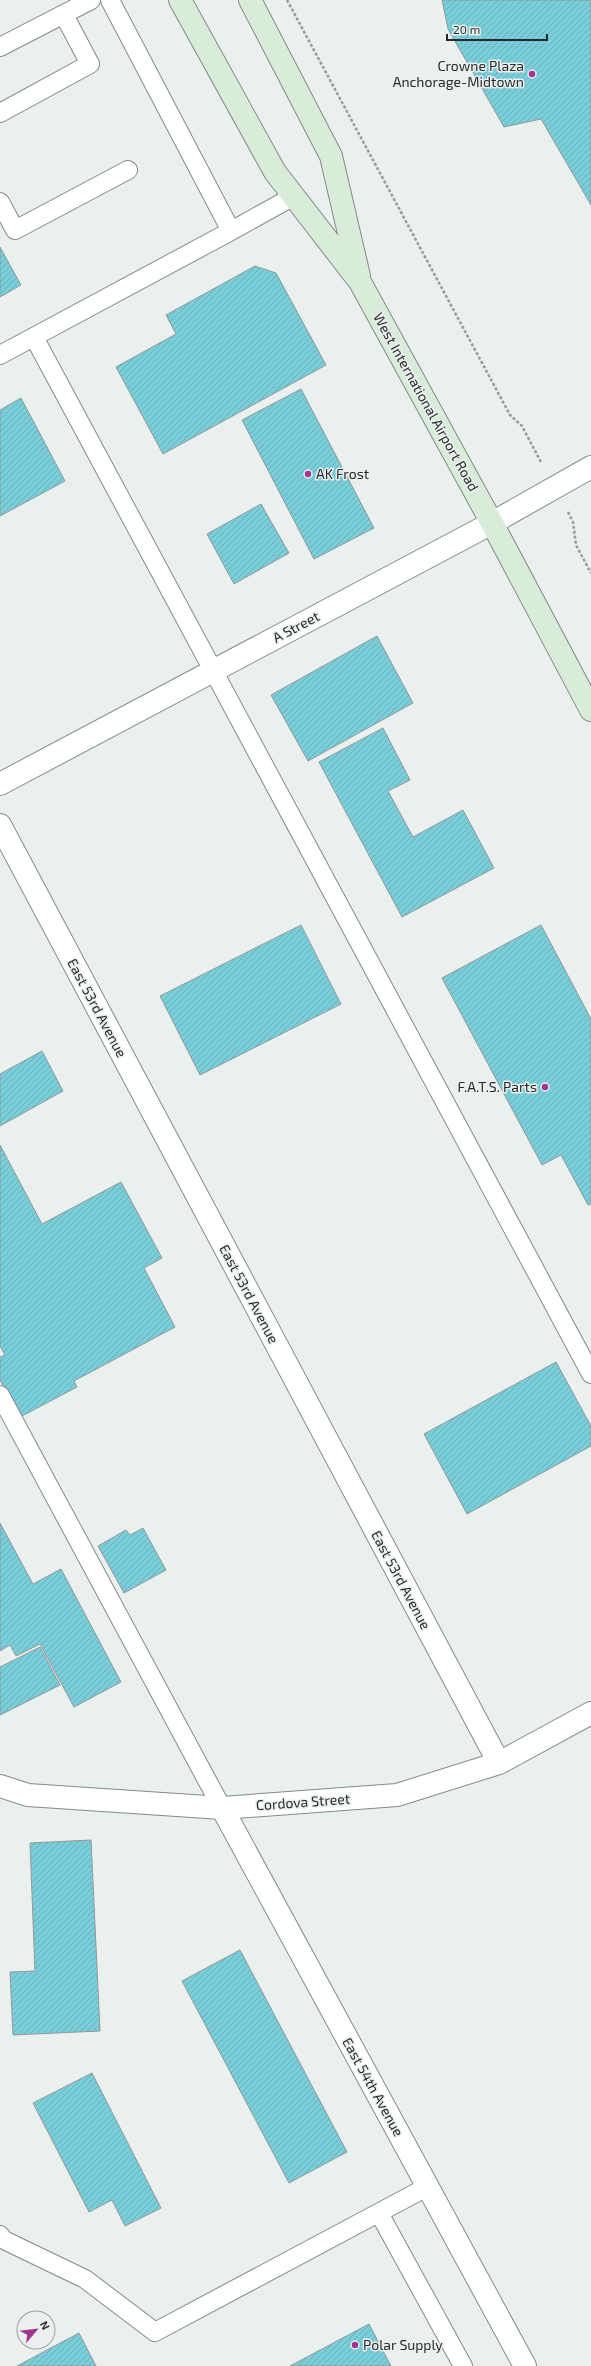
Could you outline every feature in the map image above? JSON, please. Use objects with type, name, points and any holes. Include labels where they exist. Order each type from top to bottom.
[{"type":"main road","name":"West International Airport Road","points":[[180,0],[275,172],[360,282],[492,523],[591,710]]},
{"type":"main road","name":"West International Airport Road","points":[[250,0],[332,156],[360,282]]},
{"type":"street","name":"A Street","points":[[0,784],[492,523],[591,467]]},
{"type":"street","name":"East 53rd Avenue","points":[[0,826],[499,1763]]},
{"type":"street","name":"Cordova Street","points":[[0,1786],[28,1795],[222,1808],[398,1795],[499,1763],[591,1713]]},
{"type":"street","name":"East 54th Avenue","points":[[222,1808],[525,2366]]},
{"type":"lane","points":[[0,47],[91,0]]},
{"type":"lane","points":[[110,0],[231,231]]},
{"type":"lane","points":[[0,113],[90,64],[64,15]]},
{"type":"lane","points":[[0,202],[16,230],[128,170]]},
{"type":"lane","points":[[0,355],[294,196]]},
{"type":"lane","points":[[34,337],[591,1374]]},
{"type":"lane","points":[[0,1395],[222,1808]]},
{"type":"lane","points":[[0,2235],[4,2240],[84,2279],[155,2332],[428,2187]]},
{"type":"lane","points":[[379,2213],[463,2366]]},
{"type":"path","points":[[287,0],[510,415],[522,426],[555,488],[573,522],[576,544],[591,573]]},
{"type":"building","name":"Crowne Plaza Anchorage-Midtown","points":[[442,0],[591,0],[591,205],[541,119],[504,127],[448,29]]},
{"type":"building","points":[[0,247],[21,285],[0,297]]},
{"type":"building","points":[[255,266],[276,273],[326,365],[163,454],[116,367],[176,334],[166,315]]},
{"type":"building","name":"AK Frost","points":[[301,389],[374,528],[314,559],[242,420]]},
{"type":"building","points":[[21,398],[65,481],[0,516],[0,410]]},
{"type":"building","points":[[261,504],[289,553],[234,584],[207,534]]},
{"type":"building","points":[[377,636],[413,703],[308,761],[271,695]]},
{"type":"building","points":[[383,728],[410,780],[388,791],[413,837],[463,810],[494,868],[402,917],[319,762]]},
{"type":"building","points":[[301,925],[341,1004],[200,1075],[160,996]]},
{"type":"building","name":"F.A.T.S. Parts","points":[[541,925],[591,1019],[591,1204],[588,1205],[561,1155],[542,1165],[442,978]]},
{"type":"building","points":[[42,1051],[63,1091],[0,1126],[0,1074]]},
{"type":"building","points":[[0,1145],[42,1224],[121,1182],[162,1258],[144,1268],[175,1327],[74,1381],[77,1387],[20,1417],[0,1380],[0,1357],[5,1355],[0,1346]]},
{"type":"building","points":[[556,1362],[591,1426],[591,1446],[467,1514],[424,1434]]},
{"type":"building","points":[[0,1523],[33,1584],[61,1569],[121,1682],[74,1707],[40,1644],[16,1656],[10,1645],[0,1651]]},
{"type":"building","points":[[143,1528],[166,1570],[124,1593],[98,1546],[126,1530],[130,1535]]},
{"type":"building","points":[[40,1647],[60,1685],[0,1715],[0,1667]]},
{"type":"building","points":[[91,1840],[100,2031],[13,2035],[10,1972],[35,1971],[30,1843]]},
{"type":"building","points":[[240,1950],[347,2152],[289,2183],[182,1981]]},
{"type":"building","points":[[92,2073],[161,2208],[125,2226],[112,2200],[89,2212],[33,2103]]},
{"type":"building","name":"Polar Supply","points":[[369,2324],[391,2366],[290,2366]]},
{"type":"building","points":[[79,2333],[96,2366],[17,2366],[47,2350],[56,2350],[56,2345]]},
{"type":"place","name":"Crowne Plaza Anchorage-Midtown","points":[[532,74]]},
{"type":"place","name":"AK Frost","points":[[308,474]]},
{"type":"place","name":"F.A.T.S. Parts","points":[[545,1087]]},
{"type":"place","name":"Polar Supply","points":[[355,2345]]}]
